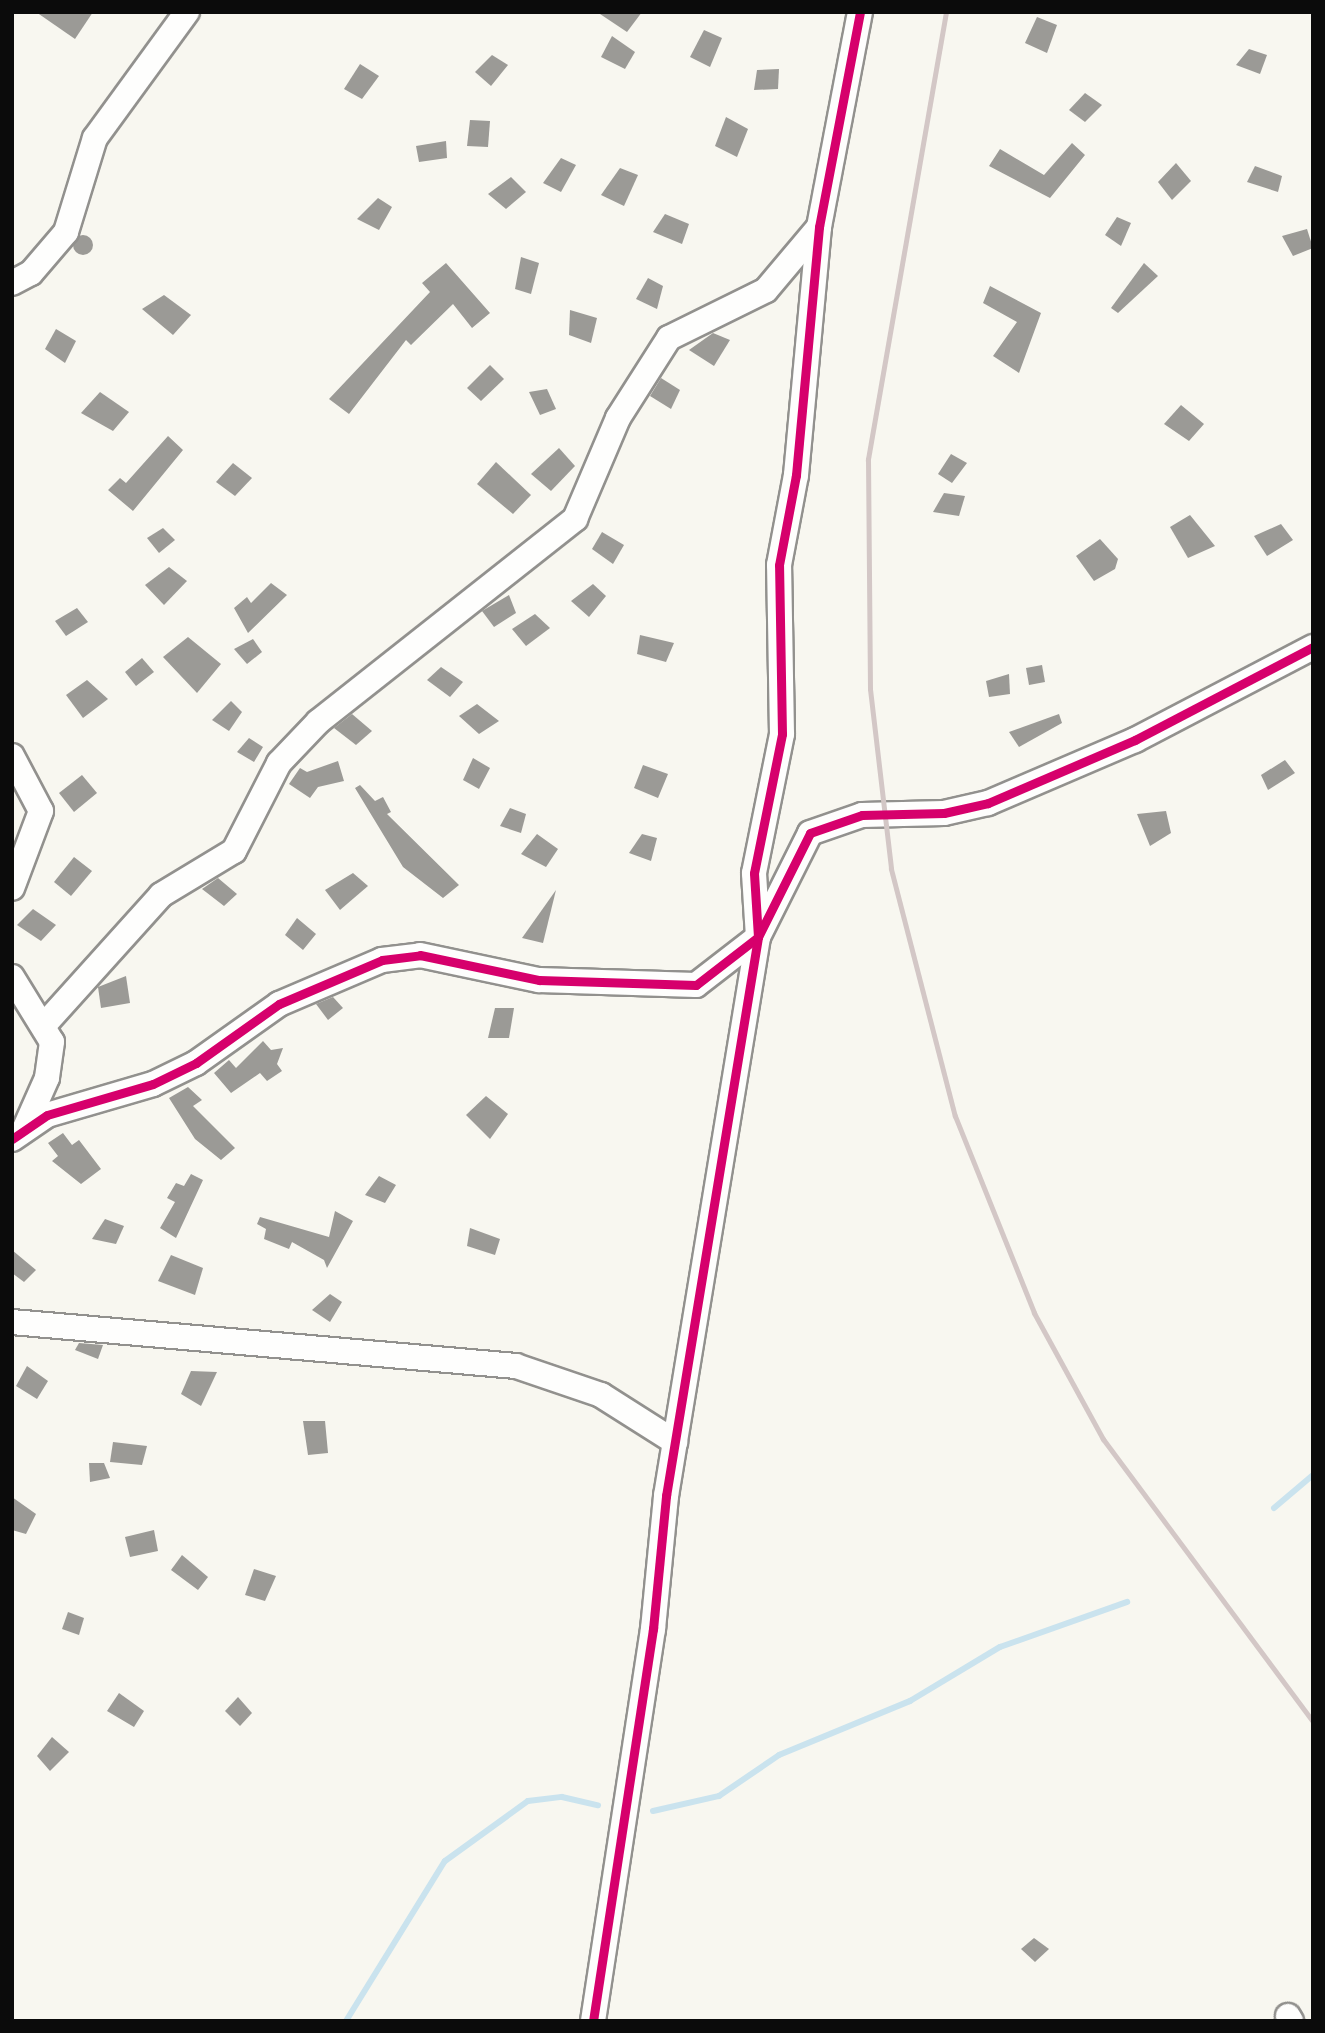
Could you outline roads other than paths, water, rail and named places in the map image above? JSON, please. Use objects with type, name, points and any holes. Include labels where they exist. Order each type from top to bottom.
[{"type":"street","points":[[12,283],[31,272],[66,232],[95,138],[187,12]]},
{"type":"street","points":[[593,2021],[675,1442],[758,937],[754,873],[782,734],[779,565],[796,475],[819,227],[860,12]]},
{"type":"street","points":[[45,1024],[161,895],[234,851],[279,764],[318,722],[575,519],[618,418],[669,338],[766,290],[819,227]]},
{"type":"street","points":[[18,1135],[47,1115],[153,1084],[196,1063],[279,1004],[382,960],[429,956],[539,980],[696,985],[758,937],[802,845],[818,830],[862,815],[944,813],[988,803],[1135,740],[1313,647]]},
{"type":"street","points":[[12,757],[41,811],[12,888]]},
{"type":"street","points":[[12,977],[45,1024],[52,1057],[18,1135]]},
{"type":"street","points":[[12,1322],[516,1366],[601,1395],[675,1442]]},
{"type":"waterway","points":[[1274,1508],[1313,1475]]},
{"type":"waterway","points":[[653,1811],[719,1796],[779,1755],[910,1701],[1000,1647],[1127,1602]]},
{"type":"waterway","points":[[346,2021],[445,1861],[528,1801],[562,1797],[598,1805]]},
{"type":"railway","points":[[946,12],[868,459],[870,689],[891,869],[955,1116],[1034,1313],[1103,1439],[1313,1722]]}]
